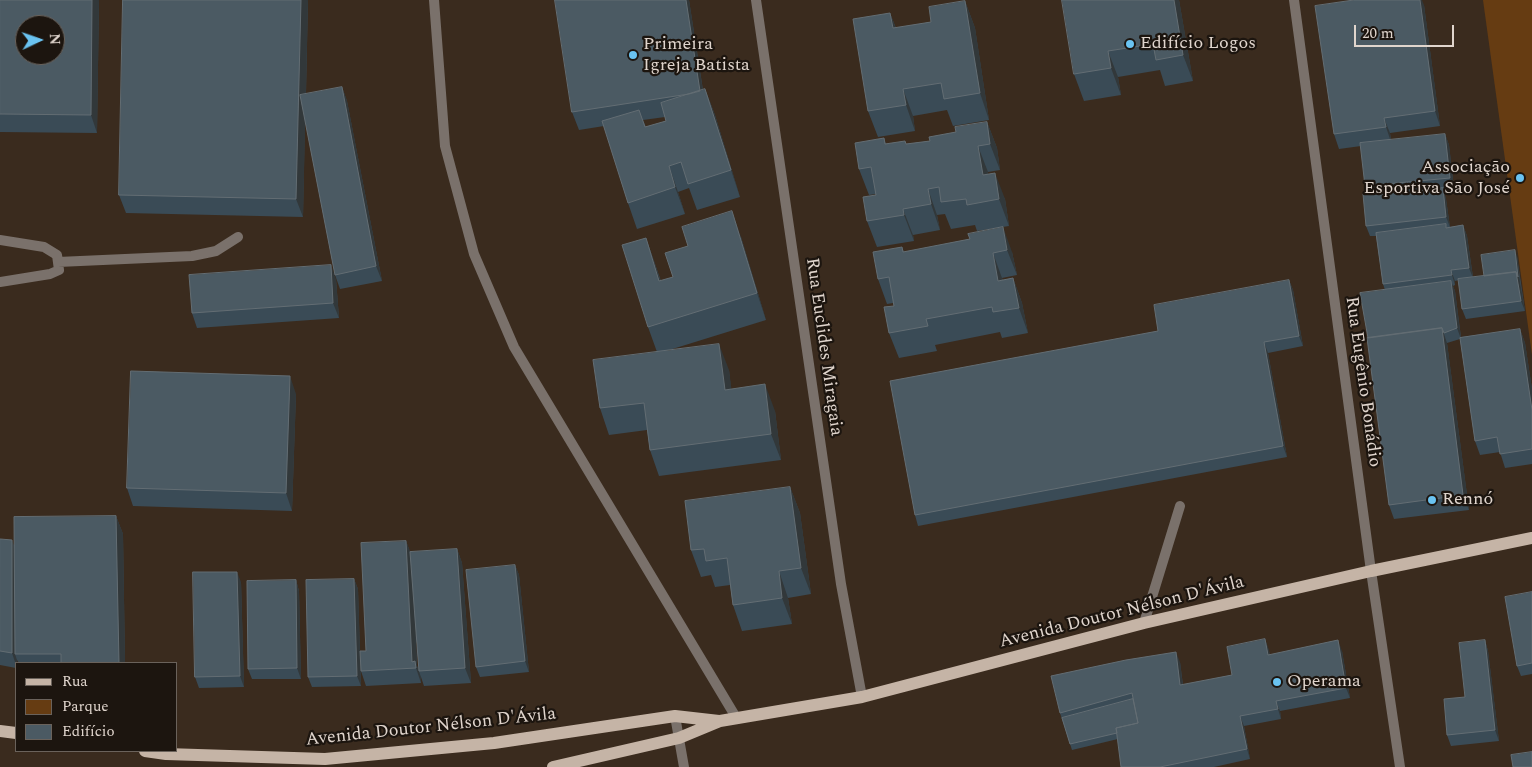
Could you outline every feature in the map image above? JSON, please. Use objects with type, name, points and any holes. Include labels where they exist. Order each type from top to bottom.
[{"type":"main road","name":"Avenida Doutor Nélson D'Ávila","points":[[553,767],[679,738],[720,722],[862,697],[1144,623],[1371,571],[1532,538]]},
{"type":"main road","name":"Avenida Doutor Nélson D'Ávila","points":[[152,752],[325,759],[494,743],[675,716],[720,722]]},
{"type":"main road","points":[[0,731],[15,733]]},
{"type":"street","points":[[434,0],[445,146],[474,254],[514,348],[737,719]]},
{"type":"street","name":"Rua Euclides Miragaia","points":[[756,0],[840,574],[862,697]]},
{"type":"street","name":"Rua Eugênio Bonádio","points":[[1294,0],[1371,571],[1400,767]]},
{"type":"street","points":[[58,262],[192,256],[216,251],[238,237]]},
{"type":"street","points":[[0,240],[44,247],[57,255],[59,270],[50,274],[0,282]]},
{"type":"street","points":[[1144,623],[1180,506]]},
{"type":"street","points":[[675,716],[684,767]]},
{"type":"green space","name":"Associação Esportiva São José","points":[[1483,0],[1532,0],[1532,355]]},
{"type":"building","points":[[0,0],[92,0],[91,115],[0,114]]},
{"type":"building","points":[[123,0],[301,0],[296,199],[119,195]]},
{"type":"building","name":"Primeira Igreja Batista","points":[[555,0],[686,0],[700,91],[572,112]]},
{"type":"building","name":"Edifício Logos","points":[[1062,0],[1174,0],[1183,55],[1156,60],[1153,44],[1108,51],[1111,68],[1074,74]]},
{"type":"building","points":[[1354,0],[1420,0],[1435,111],[1384,118],[1386,127],[1334,134],[1315,6]]},
{"type":"building","points":[[965,1],[980,93],[944,99],[941,83],[903,89],[906,105],[868,111],[853,19],[890,13],[893,28],[931,22],[929,7]]},
{"type":"building","points":[[342,87],[376,266],[335,275],[300,95]]},
{"type":"building","points":[[705,89],[731,170],[688,184],[681,162],[669,166],[675,187],[628,203],[602,121],[639,110],[645,127],[666,121],[661,103]]},
{"type":"building","points":[[987,122],[990,144],[978,146],[983,175],[995,173],[999,199],[967,205],[966,199],[941,202],[939,187],[928,189],[931,204],[903,209],[904,215],[867,221],[863,197],[876,195],[871,167],[859,169],[855,143],[884,138],[885,144],[905,141],[906,144],[930,141],[929,137],[956,132],[955,127]]},
{"type":"building","points":[[1445,134],[1450,178],[1365,186],[1360,143]]},
{"type":"building","points":[[1443,188],[1446,217],[1366,226],[1363,194],[1401,190],[1402,193]]},
{"type":"building","points":[[732,211],[757,293],[648,327],[622,245],[646,238],[659,281],[673,277],[665,253],[688,246],[682,227]]},
{"type":"building","points":[[1446,224],[1446,228],[1463,225],[1469,268],[1451,270],[1452,275],[1383,284],[1376,233]]},
{"type":"building","points":[[1003,227],[1007,250],[993,253],[998,281],[1013,278],[1019,308],[993,312],[992,307],[926,319],[928,326],[889,333],[884,307],[894,306],[889,277],[878,279],[873,252],[902,247],[903,252],[970,239],[968,234]]},
{"type":"building","points":[[1515,250],[1518,277],[1516,272],[1484,276],[1481,255]]},
{"type":"building","points":[[331,265],[333,303],[192,313],[189,275]]},
{"type":"building","points":[[1516,272],[1521,301],[1462,309],[1458,279]]},
{"type":"building","points":[[1289,280],[1299,336],[1264,342],[1283,446],[915,515],[890,381],[1158,331],[1154,305]]},
{"type":"building","points":[[1451,281],[1457,328],[1444,333],[1442,328],[1368,338],[1360,293]]},
{"type":"building","points":[[1442,328],[1463,495],[1389,505],[1367,338]]},
{"type":"building","points":[[1520,329],[1532,410],[1532,449],[1500,454],[1497,437],[1475,441],[1460,338]]},
{"type":"building","points":[[719,344],[725,390],[765,384],[771,434],[650,450],[644,403],[600,408],[593,360]]},
{"type":"building","points":[[131,371],[290,376],[286,493],[127,488]]},
{"type":"building","points":[[790,487],[801,568],[779,571],[782,598],[733,605],[727,558],[706,561],[704,549],[691,550],[685,501]]},
{"type":"building","points":[[116,516],[119,662],[61,662],[61,654],[15,654],[14,517]]},
{"type":"building","points":[[0,539],[12,540],[12,653],[0,651]]},
{"type":"building","points":[[406,541],[412,662],[415,661],[416,668],[361,671],[360,651],[366,651],[361,543]]},
{"type":"building","points":[[457,549],[465,668],[419,671],[410,552]]},
{"type":"building","points":[[515,565],[525,661],[476,667],[466,570]]},
{"type":"building","points":[[193,572],[237,572],[240,676],[195,677]]},
{"type":"building","points":[[354,579],[357,676],[308,677],[306,580]]},
{"type":"building","points":[[296,580],[297,668],[248,669],[247,581]]},
{"type":"building","points":[[1532,592],[1532,663],[1517,666],[1505,597]]},
{"type":"building","points":[[1265,639],[1268,655],[1338,640],[1346,688],[1276,701],[1278,709],[1240,716],[1247,749],[1160,767],[1121,767],[1116,728],[1138,723],[1132,693],[1060,713],[1051,676],[1126,660],[1176,652],[1180,685],[1232,675],[1227,647]]},
{"type":"building","points":[[1485,640],[1495,730],[1447,735],[1444,699],[1465,697],[1459,643]]},
{"type":"building","points":[[1133,699],[1138,723],[1116,728],[1117,733],[1070,744],[1062,718]]},
{"type":"building","points":[[1532,752],[1532,767],[1513,767],[1511,755]]},
{"type":"place","name":"Edifício Logos","points":[[1130,44]]},
{"type":"place","name":"Primeira Igreja Batista","points":[[633,55]]},
{"type":"place","name":"Associação Esportiva São José","points":[[1520,178]]},
{"type":"place","name":"Rennó","points":[[1432,500]]},
{"type":"place","name":"Operama","points":[[1277,682]]}]
